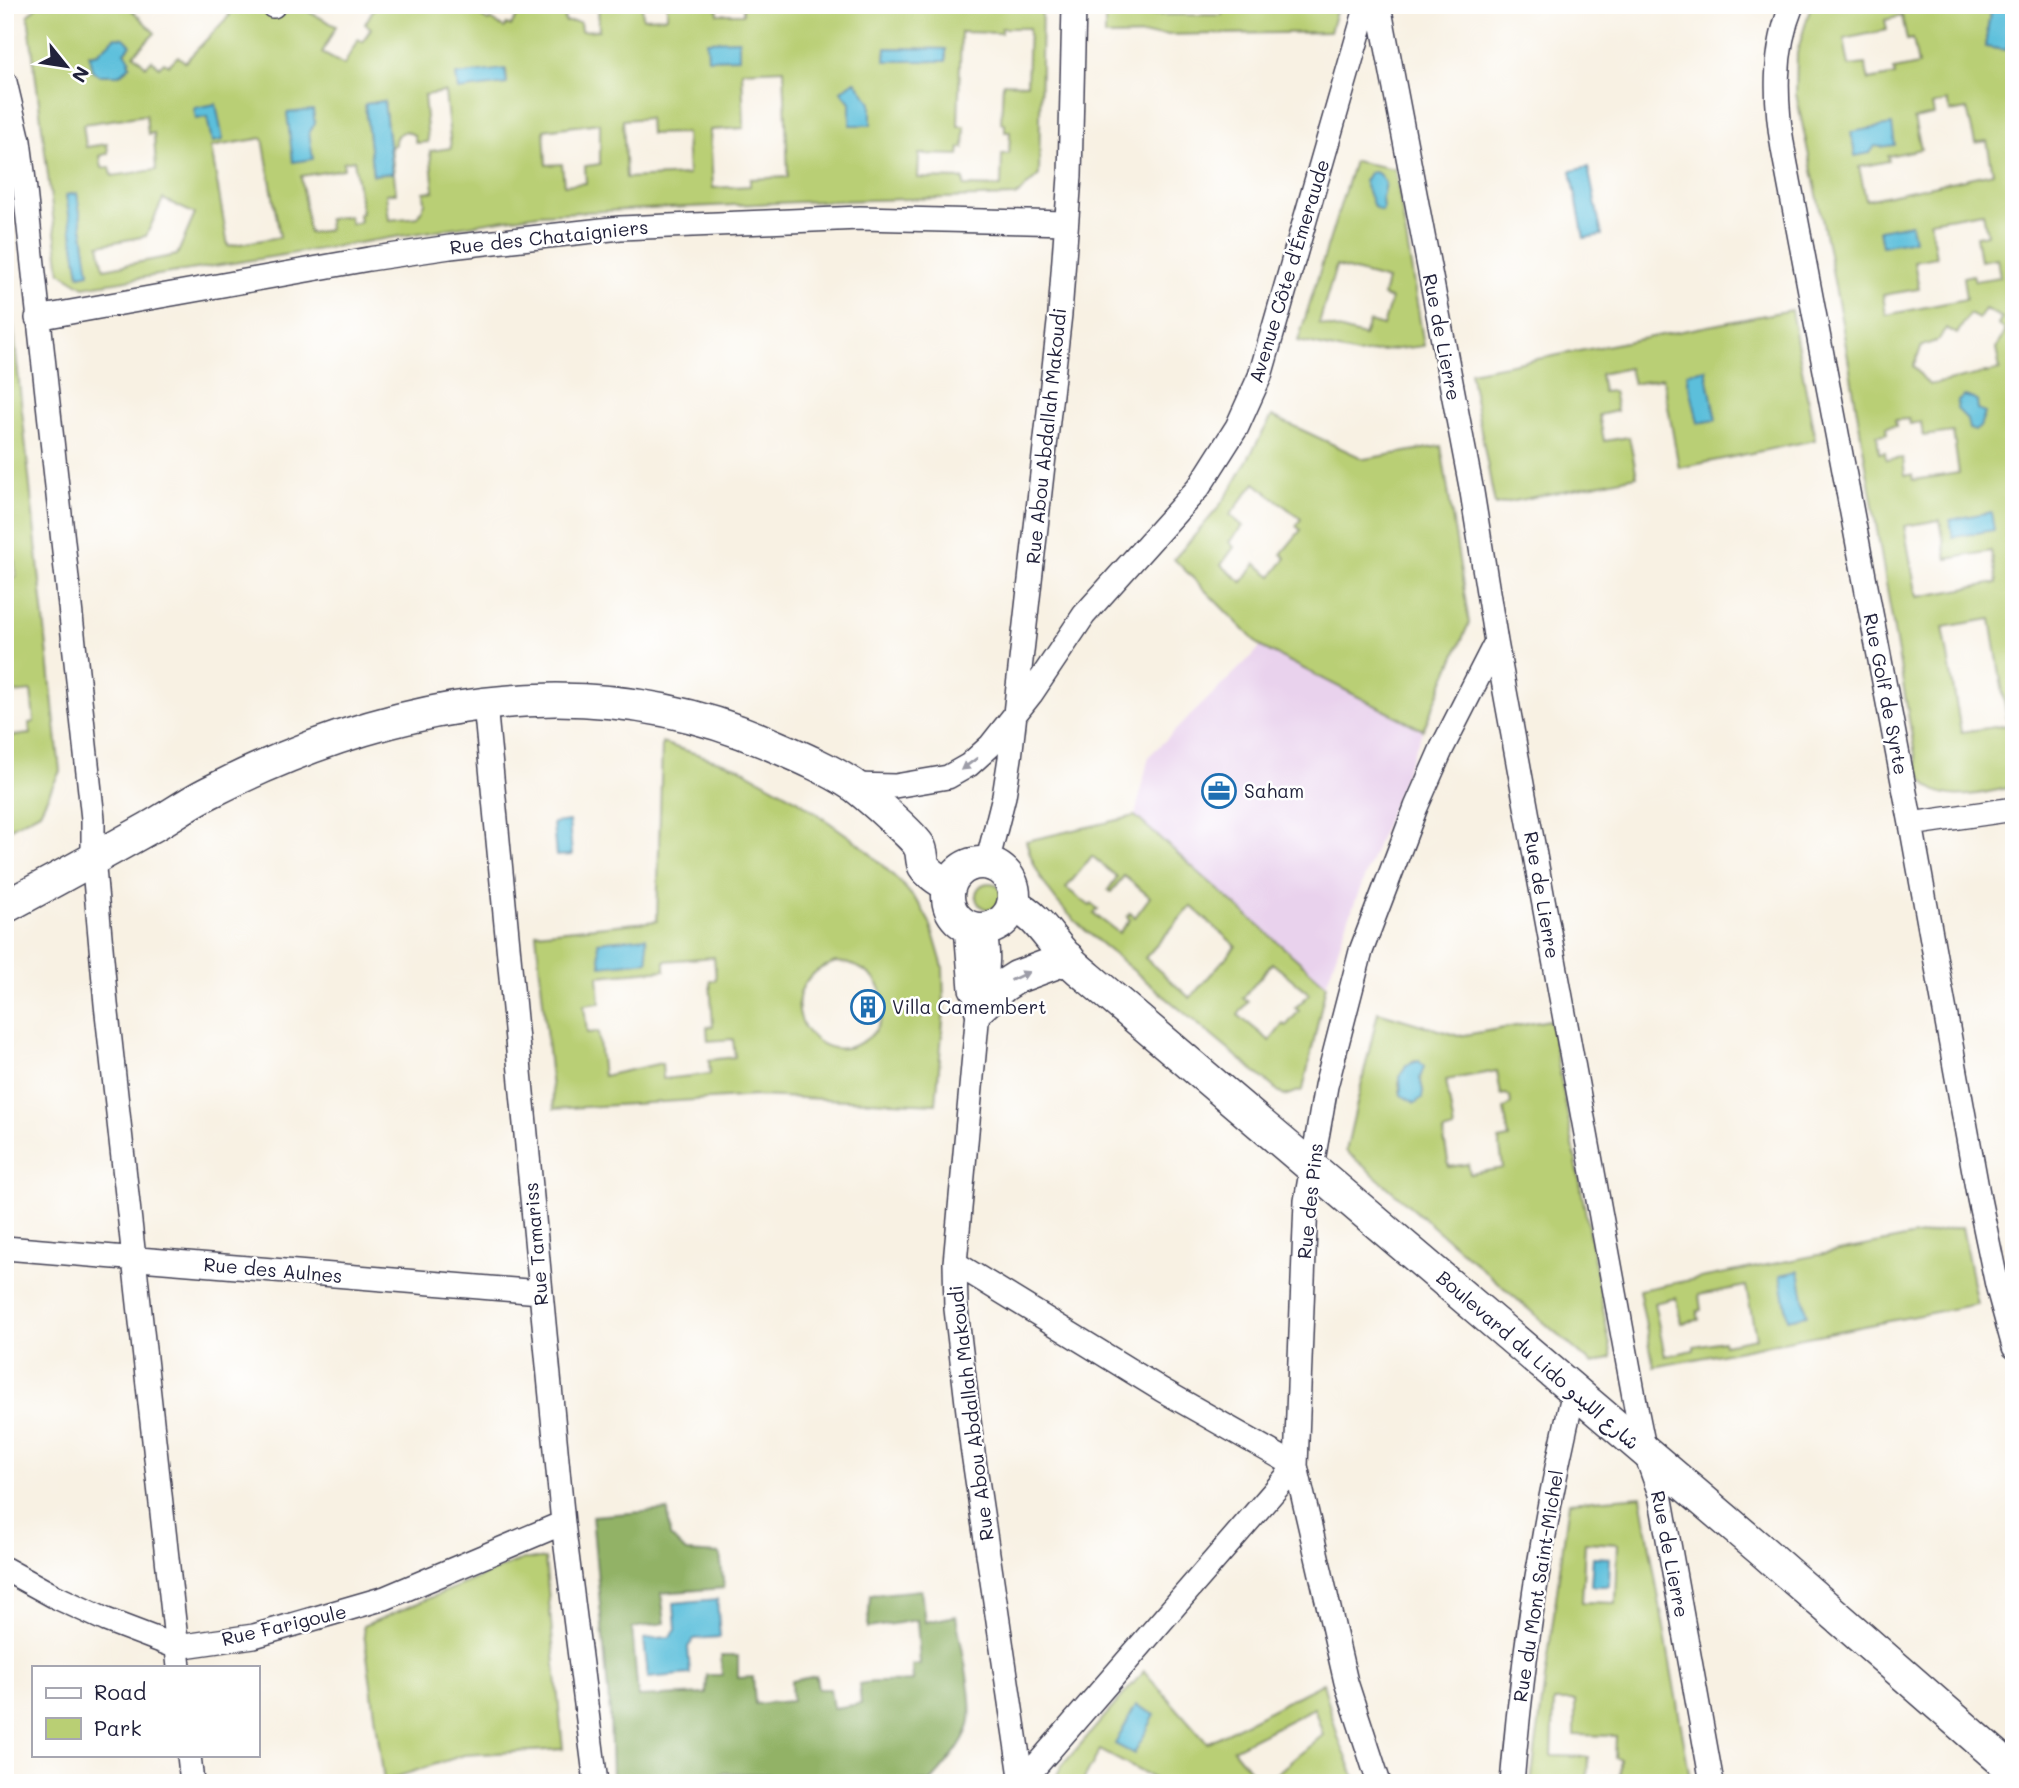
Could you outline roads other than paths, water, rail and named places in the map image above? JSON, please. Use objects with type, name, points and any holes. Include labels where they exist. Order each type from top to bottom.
[{"type":"main road","points":[[5,907],[208,793],[330,741],[378,724],[426,712],[485,704],[572,699],[674,710],[707,719],[795,754],[853,785],[919,845],[924,866],[966,873],[997,867],[1006,874],[1014,893],[991,921],[958,921],[948,905],[966,873]]},
{"type":"main road","name":"Boulevard du Lido شارع الليدو","points":[[991,921],[1064,954],[2014,1770]]},
{"type":"main road","points":[[979,1003],[1017,977],[1064,954]]},
{"type":"street","name":"Rue Abou Abdallah Makoudi","points":[[966,873],[1004,796],[1045,464],[1060,314],[1070,176],[1074,5]]},
{"type":"street","name":"Avenue Côte d'Émeraude","points":[[853,785],[905,785],[948,777],[969,765],[990,747],[1031,694],[1078,622],[1199,487],[1237,427],[1260,376],[1367,5]]},
{"type":"street","name":"Rue de Lierre","points":[[1379,5],[1472,492],[1496,642],[1645,1452],[1660,1494],[1712,1783]]},
{"type":"street","name":"Rue Golf de Syrte","points":[[1792,5],[1781,38],[1777,89],[1783,149],[1979,1199],[1997,1286],[2014,1347]]},
{"type":"street","points":[[5,82],[19,141],[91,806],[106,1004],[178,1657]]},
{"type":"street","name":"Rue des Chataigniers","points":[[37,318],[369,259],[620,228],[860,218],[1066,223]]},
{"type":"street","name":"Rue des Pins","points":[[1379,1783],[1346,1682],[1296,1466],[1306,1200],[1326,1086],[1361,951],[1416,807],[1442,748],[1496,642]]},
{"type":"street","name":"Rue Tamariss","points":[[485,704],[563,1523],[596,1783]]},
{"type":"street","points":[[1911,824],[2014,809]]},
{"type":"street","name":"Rue Abou Abdallah Makoudi","points":[[991,921],[971,989],[979,1003],[955,1263],[956,1309],[972,1446],[1022,1782]]},
{"type":"street","name":"Rue des Aulnes","points":[[5,1248],[540,1292]]},
{"type":"street","points":[[955,1263],[1162,1391],[1296,1466],[1022,1782]]},
{"type":"street","name":"Rue du Mont Saint-Michel","points":[[1512,1783],[1519,1701],[1534,1595],[1550,1500],[1574,1391]]},
{"type":"street","name":"Rue Farigoule","points":[[178,1657],[351,1609],[432,1580],[563,1523]]},
{"type":"street","points":[[5,1569],[178,1657]]},
{"type":"street","points":[[189,1756],[192,1783]]},
{"type":"water","points":[[1991,5],[2012,5],[2007,50],[1985,47]]},
{"type":"water","points":[[115,37],[124,38],[131,45],[125,52],[130,59],[130,66],[119,75],[98,75],[92,70],[89,55],[98,53]]},
{"type":"water","points":[[739,40],[739,58],[708,59],[707,41]]},
{"type":"water","points":[[886,48],[946,49],[946,61],[885,61]]},
{"type":"water","points":[[505,69],[507,84],[458,90],[456,75]]},
{"type":"water","points":[[855,81],[871,102],[871,125],[850,125],[850,102],[841,91]]},
{"type":"water","points":[[384,101],[392,173],[373,175],[365,104]]},
{"type":"water","points":[[216,104],[223,140],[212,142],[207,117],[196,119],[194,108]]},
{"type":"water","points":[[313,110],[315,124],[309,132],[313,159],[293,162],[287,113]]},
{"type":"water","points":[[1892,125],[1895,145],[1875,146],[1870,153],[1855,156],[1851,132]]},
{"type":"water","points":[[1588,167],[1602,235],[1584,238],[1571,171]]},
{"type":"water","points":[[1369,173],[1379,174],[1385,183],[1381,211],[1374,207],[1364,181]]},
{"type":"water","points":[[77,193],[89,273],[79,275],[66,195]]},
{"type":"water","points":[[1911,224],[1914,240],[1882,246],[1879,230]]},
{"type":"water","points":[[1706,369],[1716,420],[1698,423],[1687,373]]},
{"type":"water","points":[[1964,396],[1977,401],[1978,410],[1985,413],[1980,427],[1975,431],[1969,429],[1967,419],[1957,409],[1958,401]]},
{"type":"water","points":[[1991,512],[1994,530],[1953,537],[1950,520]]},
{"type":"water","points":[[569,821],[572,855],[556,856],[553,823]]},
{"type":"water","points":[[646,937],[648,961],[601,966],[598,942]]},
{"type":"water","points":[[1419,1061],[1424,1067],[1420,1078],[1423,1091],[1422,1098],[1415,1103],[1401,1095],[1400,1077],[1406,1065]]},
{"type":"water","points":[[1799,1271],[1807,1315],[1788,1319],[1780,1275]]},
{"type":"water","points":[[1593,1557],[1610,1558],[1609,1586],[1591,1586]]},
{"type":"water","points":[[717,1599],[720,1637],[694,1639],[688,1647],[690,1674],[648,1678],[644,1639],[670,1637],[676,1630],[674,1603]]},
{"type":"water","points":[[1136,1705],[1155,1715],[1134,1754],[1115,1744]]},
{"type":"place","name":"Saham","points":[[1219,791]]},
{"type":"place","name":"Villa Camembert","points":[[868,1007]]}]
